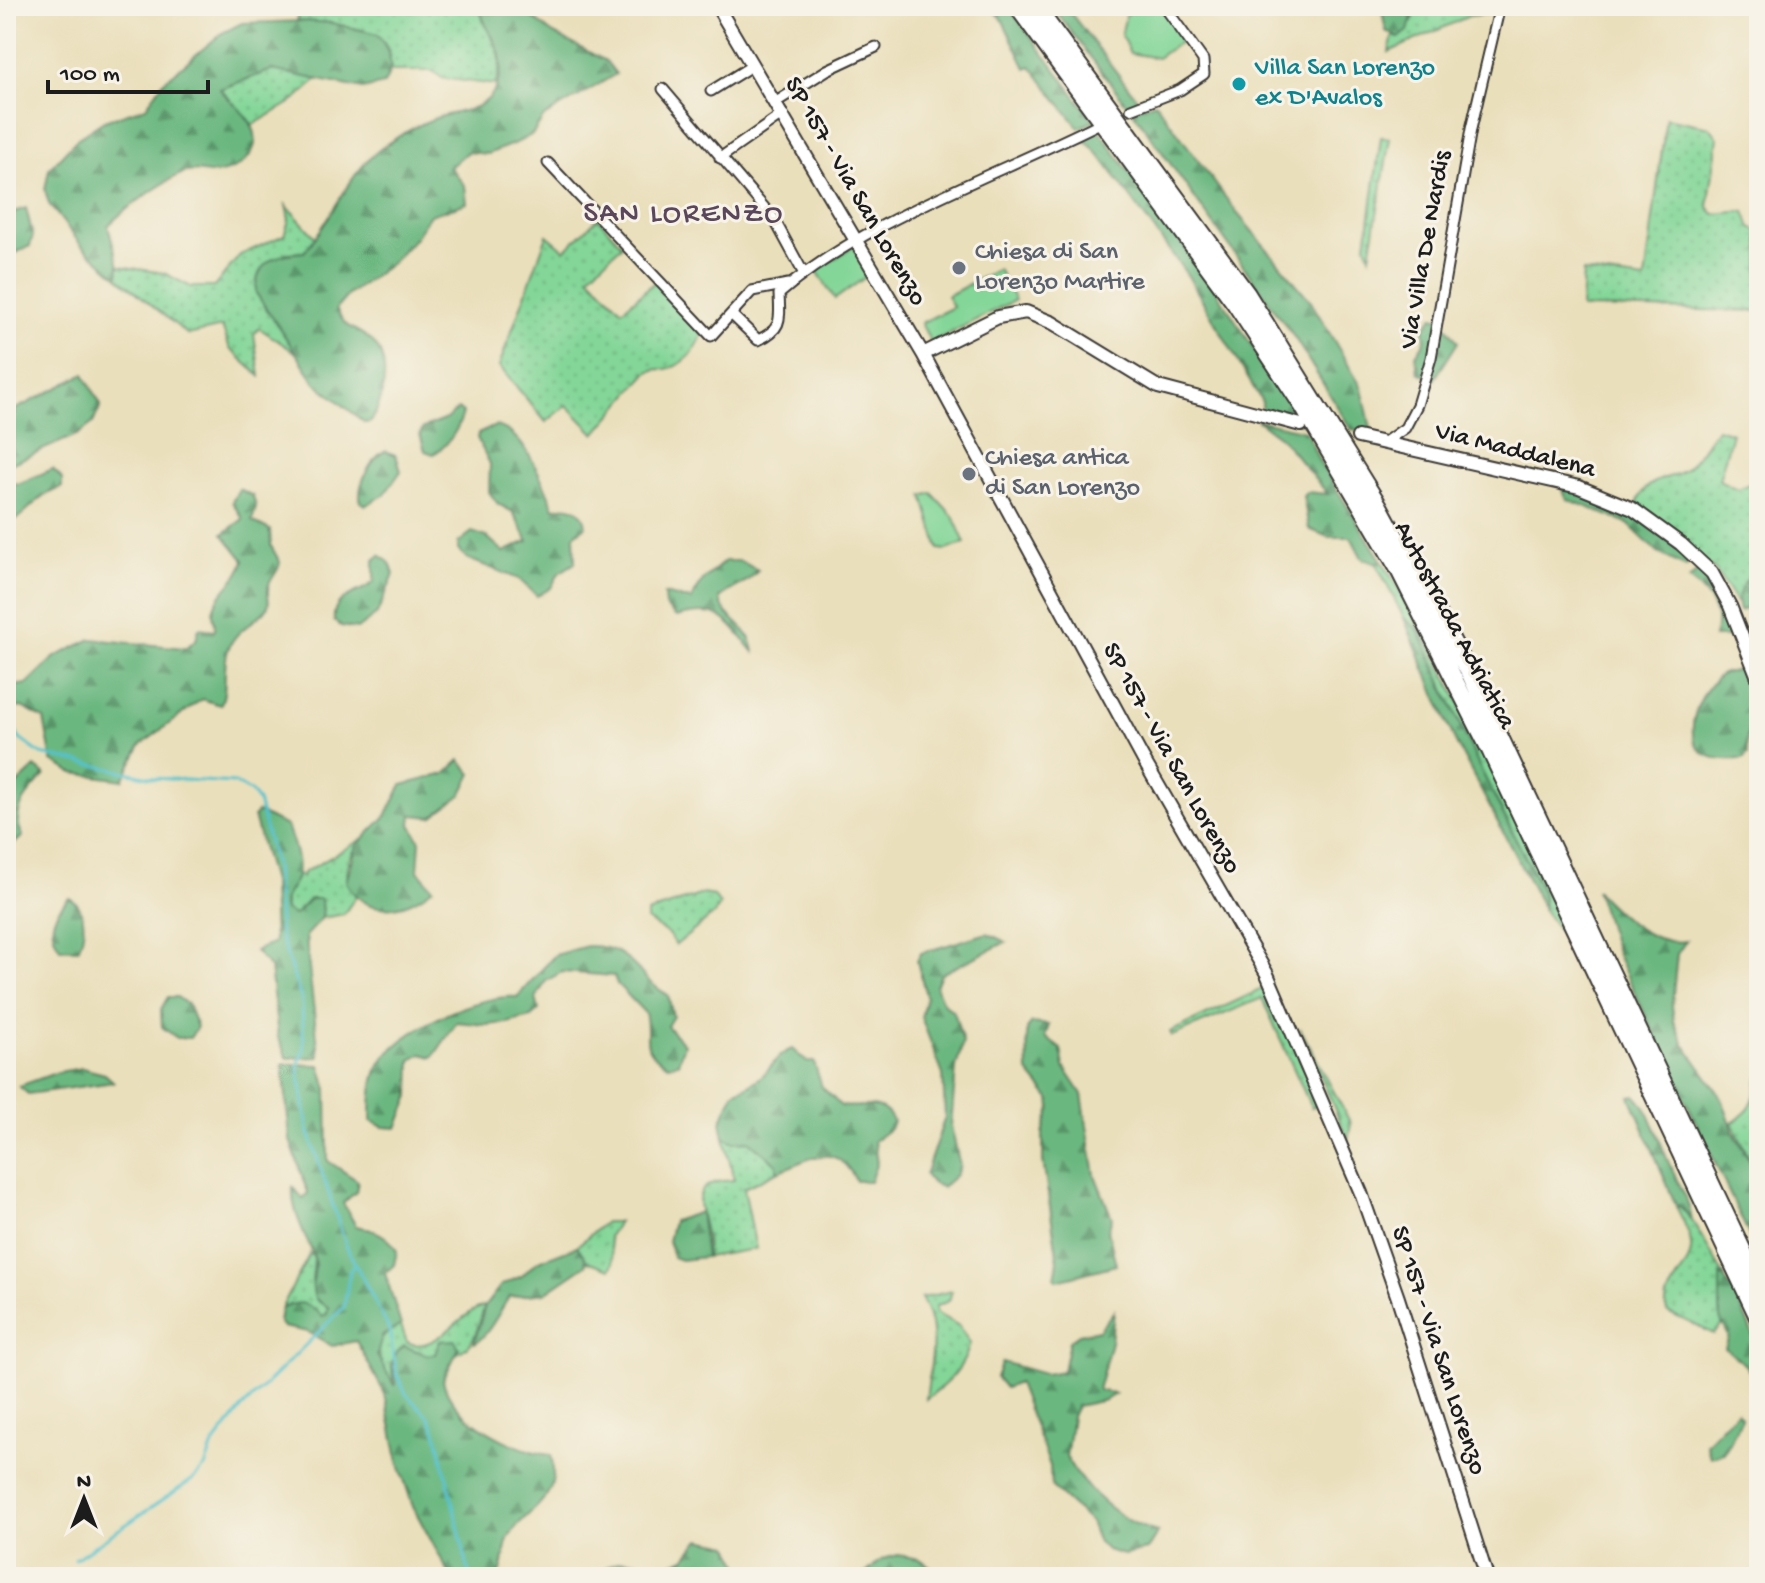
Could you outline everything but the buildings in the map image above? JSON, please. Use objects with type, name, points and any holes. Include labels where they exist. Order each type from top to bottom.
[{"type":"highway","name":"Autostrada Adriatica","points":[[1017,6],[1235,303],[1302,405],[1391,556],[1491,752],[1759,1319]]},
{"type":"highway","name":"Autostrada Adriatica","points":[[1035,6],[1247,294],[1387,519],[1478,691],[1759,1285]]},
{"type":"main road","name":"SP 157 - Via San Lorenzo","points":[[717,6],[923,354],[1143,759],[1271,983],[1361,1193],[1398,1298],[1487,1577]]},
{"type":"main road","points":[[923,354],[998,317],[1026,312],[1053,323],[1158,387],[1301,425]]},
{"type":"main road","name":"Via Maddalena","points":[[1358,437],[1579,487],[1633,509],[1681,544],[1712,573],[1730,606],[1759,680]]},
{"type":"street","points":[[1131,109],[1180,90],[1204,74],[1203,60],[1164,6]]},
{"type":"street","name":"Via Villa De Nardis","points":[[1385,442],[1405,428],[1417,405],[1431,358],[1471,129],[1500,6]]},
{"type":"street","points":[[776,102],[827,70],[876,47]]},
{"type":"street","points":[[711,91],[753,65]]},
{"type":"street","points":[[663,89],[774,219],[804,274]]},
{"type":"street","points":[[720,158],[783,114]]},
{"type":"street","points":[[731,314],[758,340],[775,332],[780,325],[779,294],[804,274],[858,241],[1096,125]]},
{"type":"street","points":[[548,163],[711,336],[752,291],[791,283]]},
{"type":"green space","points":[[298,6],[480,6],[500,59],[495,85],[442,78],[433,71],[391,71],[389,51],[378,34],[332,23],[297,21]]},
{"type":"green space","points":[[480,6],[518,6],[552,33],[606,61],[616,74],[544,117],[533,134],[518,142],[488,154],[467,152],[450,167],[465,186],[467,203],[430,215],[393,262],[348,295],[336,309],[350,328],[376,346],[384,367],[380,402],[371,422],[365,423],[316,383],[256,293],[259,273],[276,257],[304,252],[363,165],[376,153],[417,126],[476,107],[492,94],[498,83],[501,59]]},
{"type":"green space","points":[[986,6],[1008,6],[1094,121],[1079,128],[1031,66],[1026,68],[1001,17]]},
{"type":"green space","points":[[1052,6],[1065,6],[1139,101],[1127,105]]},
{"type":"green space","points":[[1142,6],[1162,6],[1183,40],[1157,58],[1130,53],[1121,35],[1126,15]]},
{"type":"green space","points":[[1381,6],[1415,6],[1408,31],[1399,38],[1386,31]]},
{"type":"green space","points":[[1415,6],[1498,6],[1496,13],[1469,16],[1389,52],[1393,36],[1399,38],[1414,18]]},
{"type":"green space","points":[[242,23],[332,23],[378,34],[390,59],[384,84],[363,89],[272,70],[220,89],[253,127],[255,145],[250,155],[241,165],[224,172],[183,173],[155,189],[114,220],[108,226],[119,266],[118,277],[82,246],[49,204],[45,190],[49,169],[78,138],[104,121],[146,107],[163,82],[222,33]]},
{"type":"green space","points":[[272,70],[320,78],[292,102],[253,125],[220,89]]},
{"type":"green space","points":[[1155,102],[1237,213],[1310,300],[1362,388],[1372,433],[1351,429],[1296,340],[1132,110]]},
{"type":"green space","points":[[1666,118],[1710,127],[1718,138],[1708,207],[1714,214],[1745,211],[1751,228],[1759,232],[1759,311],[1581,308],[1583,272],[1645,280]]},
{"type":"green space","points":[[1098,129],[1215,289],[1303,424],[1262,411],[1262,402],[1188,276],[1100,156],[1086,141],[1074,140]]},
{"type":"green space","points":[[1381,137],[1390,138],[1370,256],[1366,245]]},
{"type":"green space","points":[[286,205],[316,238],[304,252],[285,253],[256,293],[296,353],[259,328],[254,334],[260,376],[230,349],[222,327],[188,335],[118,277],[119,266],[164,273],[191,287],[214,287],[240,255],[284,235],[289,220]]},
{"type":"green space","points":[[26,208],[33,236],[30,246],[6,258],[6,215]]},
{"type":"green space","points":[[598,218],[622,245],[589,276],[622,310],[657,280],[703,333],[694,351],[684,361],[647,373],[595,434],[567,405],[546,422],[499,366],[547,235],[565,250]]},
{"type":"green space","points":[[853,246],[870,274],[835,299],[817,271]]},
{"type":"green space","points":[[998,269],[1015,300],[931,343],[921,323],[953,307],[947,296]]},
{"type":"green space","points":[[1433,317],[1441,319],[1458,342],[1434,380],[1418,372],[1416,355],[1425,341],[1424,329]]},
{"type":"green space","points":[[84,374],[101,405],[93,423],[79,434],[6,466],[6,414]]},
{"type":"green space","points":[[458,409],[463,413],[448,442],[433,454],[425,451],[420,434],[423,428],[446,419]]},
{"type":"green space","points":[[1257,420],[1306,431],[1320,463],[1382,561],[1373,563],[1362,558],[1351,537],[1328,537],[1309,529],[1303,496],[1307,492],[1328,494],[1281,438]]},
{"type":"green space","points":[[495,426],[506,430],[524,448],[554,508],[575,508],[585,520],[586,526],[574,535],[575,563],[559,573],[551,588],[537,596],[519,579],[468,559],[458,550],[458,543],[472,532],[487,537],[504,552],[528,541],[513,512],[498,504],[489,492],[490,464],[477,438],[478,434]]},
{"type":"green space","points":[[1717,428],[1732,433],[1719,480],[1737,489],[1759,480],[1759,567],[1736,602],[1716,571],[1637,506],[1640,496],[1652,483],[1690,465]]},
{"type":"green space","points":[[385,451],[396,455],[401,471],[384,495],[366,505],[361,502],[360,496],[363,481],[375,460]]},
{"type":"green space","points":[[53,469],[62,479],[62,487],[43,496],[17,519],[6,519],[6,482],[18,484]]},
{"type":"green space","points":[[1561,487],[1632,510],[1692,559],[1686,567],[1658,553],[1627,523],[1567,499]]},
{"type":"green space","points":[[239,489],[253,496],[256,507],[252,521],[270,530],[271,546],[280,562],[269,584],[266,609],[238,634],[228,650],[220,705],[202,699],[141,745],[123,780],[73,773],[52,761],[44,719],[22,707],[7,709],[6,687],[27,684],[55,657],[91,639],[185,648],[196,640],[199,628],[215,630],[215,605],[239,573],[244,560],[223,534],[243,519],[232,502]]},
{"type":"green space","points":[[932,493],[953,516],[965,543],[947,550],[939,549],[923,496]]},
{"type":"green space","points":[[380,555],[390,563],[394,574],[377,614],[357,629],[341,626],[334,621],[337,605],[374,582],[374,560]]},
{"type":"green space","points":[[725,561],[740,561],[758,570],[720,598],[726,612],[747,634],[754,652],[721,618],[704,613],[676,617],[665,606],[664,594],[691,600],[703,580]]},
{"type":"green space","points":[[1382,561],[1462,707],[1578,958],[1544,910],[1542,890],[1478,764],[1419,630],[1404,618],[1376,563]]},
{"type":"green space","points":[[1701,567],[1709,573],[1737,637],[1714,637],[1716,620],[1712,604],[1689,580]]},
{"type":"green space","points":[[1759,567],[1759,605],[1739,611],[1740,593]]},
{"type":"green space","points":[[1404,618],[1418,630],[1478,764],[1542,891],[1544,910],[1455,741]]},
{"type":"green space","points":[[1738,669],[1754,706],[1747,737],[1748,754],[1743,759],[1714,758],[1697,746],[1693,736],[1695,713],[1713,682],[1720,675]]},
{"type":"green space","points":[[460,760],[472,774],[461,795],[432,817],[412,815],[411,824],[420,841],[418,871],[433,888],[398,906],[386,908],[364,902],[346,882],[357,845],[386,816],[402,785],[445,774]]},
{"type":"green space","points":[[35,767],[45,775],[19,811],[19,827],[23,836],[6,851],[6,794]]},
{"type":"green space","points":[[257,812],[287,826],[294,845],[298,873],[286,897],[285,910],[294,915],[310,899],[321,899],[322,918],[306,935],[319,1057],[287,1058],[278,1037],[270,968],[255,951],[274,942],[272,882],[254,817]]},
{"type":"green space","points":[[364,838],[348,866],[348,882],[356,896],[344,914],[322,918],[323,908],[305,905],[294,916],[285,910],[285,896],[298,874],[302,878],[303,873]]},
{"type":"green space","points":[[1596,890],[1624,918],[1648,934],[1673,942],[1686,941],[1677,954],[1672,1005],[1674,1021],[1684,1044],[1722,1098],[1733,1131],[1759,1177],[1759,1256],[1617,955]]},
{"type":"green space","points":[[702,894],[714,896],[720,905],[714,914],[676,945],[668,934],[647,920],[647,913]]},
{"type":"green space","points":[[69,898],[82,913],[82,935],[78,949],[60,948],[53,934],[55,915]]},
{"type":"green space","points":[[987,933],[1006,942],[941,974],[936,986],[943,1003],[954,1012],[963,1042],[956,1068],[951,1126],[960,1166],[956,1175],[942,1187],[933,1184],[925,1175],[945,1117],[943,1075],[921,1017],[926,996],[917,961],[921,953]]},
{"type":"green space","points":[[587,946],[602,947],[624,956],[668,995],[673,1016],[667,1026],[684,1044],[678,1063],[668,1065],[652,1054],[647,1043],[645,1013],[617,984],[614,976],[562,972],[546,981],[536,998],[539,1010],[531,1017],[486,1025],[457,1022],[433,1057],[422,1054],[411,1060],[410,1096],[397,1128],[383,1127],[371,1121],[376,1072],[403,1040],[461,1008],[482,1001],[517,997],[555,955]]},
{"type":"green space","points":[[1266,987],[1320,1105],[1311,1107],[1262,998],[1172,1036],[1170,1032]]},
{"type":"green space","points":[[168,997],[177,997],[188,1005],[197,1027],[190,1038],[177,1038],[162,1027],[161,1009]]},
{"type":"green space","points":[[1032,1023],[1049,1025],[1045,1037],[1061,1049],[1064,1067],[1082,1094],[1095,1175],[1112,1218],[1108,1230],[1116,1265],[1058,1280],[1055,1278],[1058,1261],[1043,1161],[1043,1133],[1051,1108],[1050,1099],[1028,1072],[1027,1029]]},
{"type":"green space","points":[[1300,1028],[1351,1124],[1348,1140]]},
{"type":"green space","points":[[792,1049],[807,1062],[814,1062],[822,1087],[841,1106],[877,1107],[883,1109],[893,1121],[890,1129],[874,1141],[877,1163],[870,1181],[856,1181],[840,1160],[831,1156],[812,1158],[777,1172],[777,1164],[749,1141],[734,1142],[724,1137],[721,1122],[734,1092],[756,1080],[779,1057]]},
{"type":"green space","points":[[283,1064],[320,1065],[327,1088],[328,1161],[358,1181],[356,1192],[343,1203],[356,1226],[380,1234],[397,1251],[394,1265],[385,1273],[401,1325],[382,1336],[377,1355],[394,1385],[394,1358],[404,1346],[427,1355],[435,1354],[440,1341],[455,1340],[459,1348],[443,1380],[458,1408],[486,1431],[503,1440],[551,1455],[553,1471],[548,1493],[510,1535],[498,1577],[451,1577],[413,1507],[399,1464],[385,1394],[356,1341],[332,1346],[308,1332],[283,1327],[279,1322],[281,1309],[293,1304],[312,1307],[322,1316],[327,1314],[328,1307],[314,1295],[314,1257],[294,1205],[293,1187],[303,1199],[308,1193],[290,1140]]},
{"type":"green space","points":[[82,1068],[105,1074],[114,1082],[28,1094],[19,1086],[58,1072]]},
{"type":"green space","points":[[1759,1076],[1759,1177],[1732,1123],[1752,1103]]},
{"type":"green space","points":[[1635,1095],[1654,1124],[1688,1202],[1692,1220],[1679,1205],[1677,1208],[1630,1096]]},
{"type":"green space","points":[[724,1137],[734,1142],[749,1141],[777,1164],[777,1172],[744,1188],[756,1249],[706,1257],[700,1195],[716,1182],[734,1180]]},
{"type":"green space","points":[[1679,1205],[1692,1220],[1725,1277],[1721,1275],[1722,1325],[1714,1334],[1667,1312],[1668,1295],[1691,1254],[1690,1239],[1677,1208]]},
{"type":"green space","points":[[700,1212],[706,1257],[681,1260],[673,1257],[668,1241],[673,1221]]},
{"type":"green space","points":[[605,1222],[618,1222],[609,1236],[613,1263],[610,1269],[587,1261],[577,1246]]},
{"type":"green space","points":[[577,1246],[585,1257],[586,1265],[545,1293],[509,1297],[488,1331],[474,1343],[485,1306],[501,1285],[522,1276],[536,1262]]},
{"type":"green space","points":[[310,1253],[314,1258],[312,1281],[317,1301],[328,1307],[327,1314],[322,1316],[291,1304],[281,1309]]},
{"type":"green space","points":[[1720,1274],[1736,1294],[1759,1350],[1759,1384],[1745,1365],[1725,1348],[1729,1336],[1720,1319]]},
{"type":"green space","points":[[952,1291],[949,1301],[936,1306],[936,1313],[959,1326],[970,1343],[964,1361],[954,1375],[926,1399],[932,1335],[931,1323],[921,1298]]},
{"type":"green space","points":[[485,1306],[469,1345],[456,1354],[459,1348],[438,1349],[436,1354],[427,1355],[404,1346],[391,1364],[394,1385],[378,1351],[382,1337],[401,1325],[407,1342],[417,1345],[427,1343]]},
{"type":"green space","points":[[1114,1311],[1111,1342],[1098,1390],[1115,1394],[1105,1400],[1077,1406],[1072,1416],[1066,1457],[1082,1481],[1105,1504],[1144,1528],[1158,1532],[1147,1550],[1124,1555],[1107,1550],[1098,1543],[1090,1522],[1051,1486],[1050,1466],[1018,1383],[1005,1388],[996,1377],[1002,1362],[1044,1374],[1063,1371],[1069,1341],[1079,1334],[1099,1330]]},
{"type":"green space","points":[[1737,1411],[1742,1418],[1724,1453],[1710,1457],[1706,1443]]},
{"type":"green space","points":[[700,1539],[729,1545],[747,1577],[596,1577],[611,1565],[627,1560],[661,1568],[685,1558]]},
{"type":"green space","points":[[898,1555],[920,1559],[945,1577],[861,1577],[883,1559]]},
{"type":"waterway","points":[[6,716],[20,739],[41,754],[154,778],[235,783],[251,792],[258,801],[275,865],[280,935],[302,1001],[304,1049],[298,1066],[308,1130],[347,1248],[389,1329],[397,1375],[406,1394],[429,1417],[436,1431],[470,1577]]},
{"type":"waterway","points":[[75,1559],[195,1478],[205,1467],[213,1445],[241,1409],[344,1307],[350,1270],[355,1265]]},
{"type":"place","name":"Villa San Lorenzo ex D'Avalos","points":[[1239,84]]},
{"type":"place","name":"Chiesa di San Lorenzo Martire","points":[[959,268]]},
{"type":"place","name":"Chiesa antica di San Lorenzo","points":[[969,474]]},
{"type":"district","name":"SAN LORENZO","points":[[684,215]]}]
